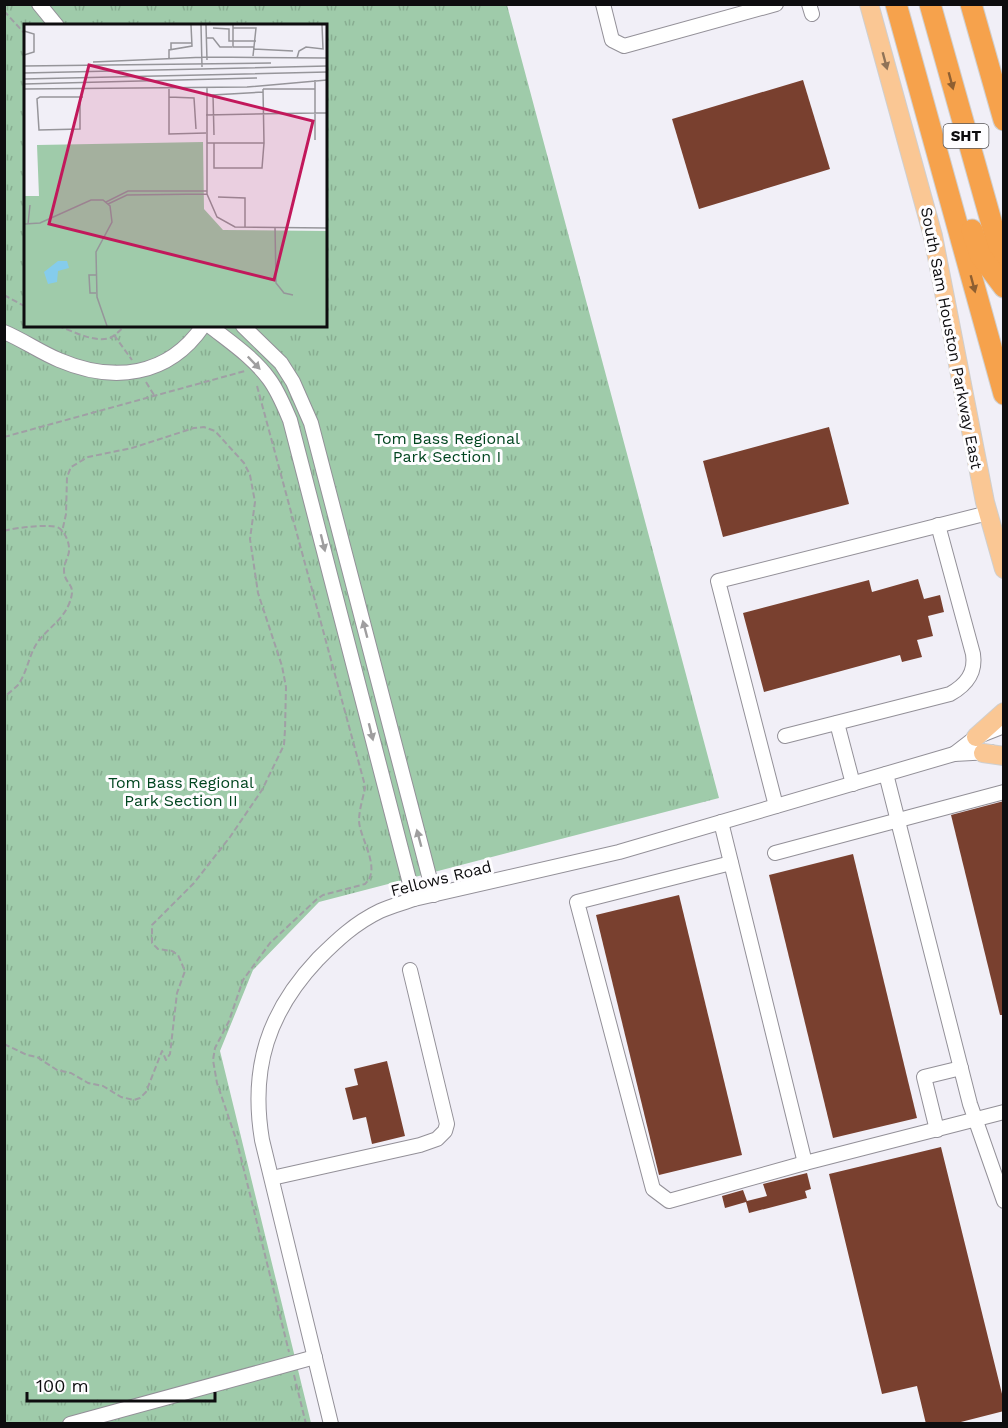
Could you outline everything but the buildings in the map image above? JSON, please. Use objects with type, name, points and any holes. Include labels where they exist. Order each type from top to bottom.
[{"type":"highway","points":[[896,4],[1004,394]]},
{"type":"highway","points":[[908,4],[962,200],[980,255],[1004,287]]},
{"type":"highway","name":"SHT","points":[[930,4],[1004,267]]},
{"type":"highway","name":"SHT","points":[[971,4],[1004,120]]},
{"type":"main road","name":"South Sam Houston Parkway East","points":[[869,4],[933,236],[988,513],[1004,569]]},
{"type":"main road","points":[[1004,712],[980,745],[1004,756]]},
{"type":"street","points":[[39,4],[55,24]]},
{"type":"street","points":[[603,4],[612,40],[624,46],[776,4]]},
{"type":"street","points":[[4,332],[80,368],[107,373],[129,373],[156,365],[172,357],[195,337],[202,327]]},
{"type":"street","points":[[211,327],[244,352],[268,378],[280,398],[296,439],[414,899]]},
{"type":"street","points":[[244,327],[282,363],[297,390],[314,434],[434,895]]},
{"type":"street","points":[[296,439],[314,434]]},
{"type":"street","points":[[776,806],[718,581],[988,513]]},
{"type":"street","points":[[785,736],[950,694],[968,680],[973,671],[973,654],[938,525]]},
{"type":"street","points":[[352,656],[371,652]]},
{"type":"street","points":[[837,723],[853,784]]},
{"type":"street","name":"Fellows Road","points":[[331,1424],[262,1140],[257,1098],[262,1057],[278,1014],[304,974],[347,931],[381,910],[414,899],[619,852],[853,784],[980,745],[1004,726]]},
{"type":"street","name":"Fellows Road","points":[[980,745],[1004,749]]},
{"type":"street","points":[[886,774],[975,1120],[1004,1201]]},
{"type":"street","points":[[776,853],[1004,792]]},
{"type":"street","points":[[721,822],[805,1163]]},
{"type":"street","points":[[731,863],[577,902],[653,1190],[669,1201],[805,1163],[1004,1112]]},
{"type":"street","points":[[272,1178],[400,1151],[437,1139],[445,1131],[447,1124],[410,970]]},
{"type":"street","points":[[937,1130],[924,1077],[961,1068]]},
{"type":"street","points":[[70,1424],[315,1357]]},
{"type":"path","points":[[4,10],[24,33]]},
{"type":"path","points":[[4,295],[24,306]]},
{"type":"path","points":[[61,327],[84,336],[104,339],[111,337],[124,327]]},
{"type":"path","points":[[4,437],[238,372],[246,371],[251,374]]},
{"type":"path","points":[[256,383],[364,782],[359,823],[371,862],[370,879],[365,884],[316,899],[270,943],[243,980],[229,1021],[215,1048],[213,1059],[217,1083],[237,1142],[306,1424]]},
{"type":"path","points":[[4,1044],[27,1055],[38,1057],[57,1070],[71,1073],[88,1083],[103,1086],[121,1097],[134,1100],[141,1098],[150,1085],[153,1069],[162,1051],[166,1060],[170,1054],[177,993],[185,971],[178,955],[172,951],[158,949],[152,943],[152,925],[194,883],[230,837],[262,790],[284,745],[286,687],[282,666],[258,592],[250,539],[255,502],[252,485],[244,463],[215,431],[204,427],[194,428],[132,448],[88,457],[71,467],[67,477],[66,514],[62,532]]},
{"type":"path","points":[[4,531],[51,525],[59,528],[68,541],[69,554],[63,572],[72,585],[73,594],[68,607],[55,625],[39,640],[18,684],[4,697]]},
{"type":"green space","points":[[5,5],[507,5],[719,798],[319,902],[253,970],[220,1051],[311,1423],[5,1424]]},
{"type":"park label","name":"Tom Bass Regional Park Section I","points":[[447,447]]},
{"type":"park label","name":"Tom Bass Regional Park Section II","points":[[181,791]]}]
